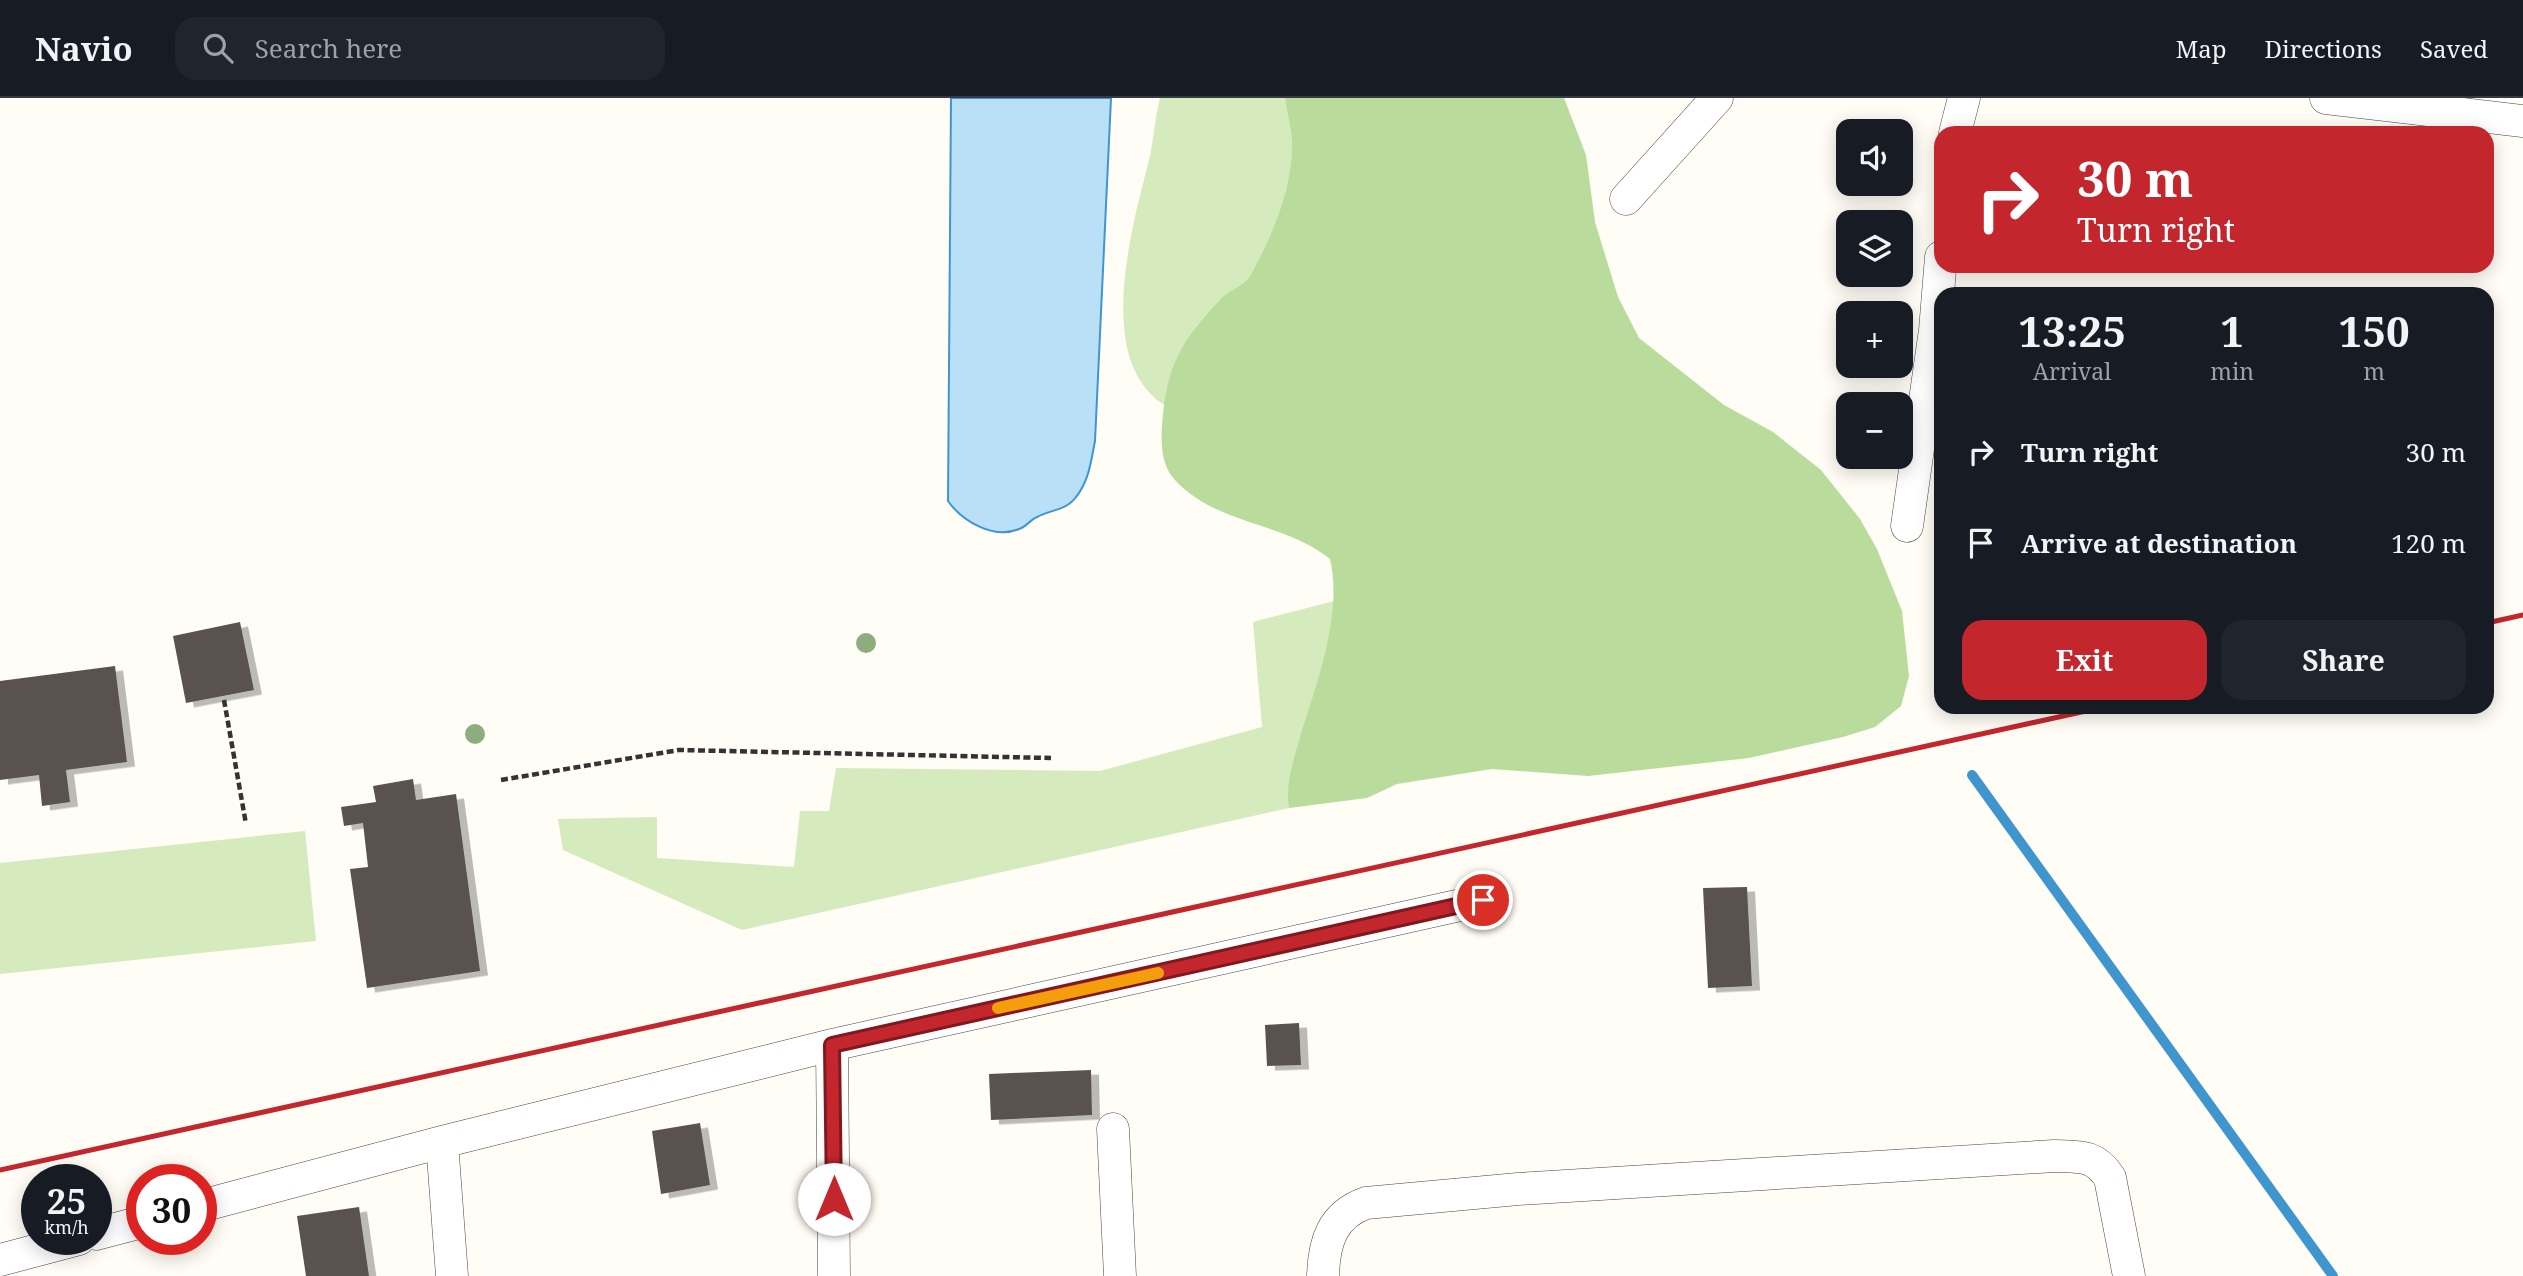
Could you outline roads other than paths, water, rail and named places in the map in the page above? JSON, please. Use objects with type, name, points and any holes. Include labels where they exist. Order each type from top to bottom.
[{"type":"street","points":[[1626,199],[1717,98]]},
{"type":"street","points":[[1957,126],[1964,98]]},
{"type":"street","points":[[2326,98],[2523,121]]},
{"type":"street","points":[[1907,526],[1934,337]]},
{"type":"street","points":[[217,1202],[442,1142],[832,1045],[1483,900]]},
{"type":"street","points":[[832,1045],[834,1276]]},
{"type":"street","points":[[1113,1129],[1120,1276]]},
{"type":"street","points":[[442,1142],[452,1276]]},
{"type":"street","points":[[1323,1276],[1328,1241],[1337,1221],[1350,1209],[1366,1203],[1518,1189],[2054,1156],[2087,1157],[2101,1164],[2110,1178],[2129,1276]]},
{"type":"street","points":[[0,1260],[21,1254]]},
{"type":"water","points":[[951,98],[1111,98],[1095,441],[1091,463],[1084,484],[1072,501],[1009,532],[979,527],[961,515],[948,501]]},
{"type":"waterway","points":[[1972,775],[2333,1276]]},
{"type":"railway","points":[[2494,621],[2523,615]]},
{"type":"railway","points":[[0,1170],[2072,714]]}]
